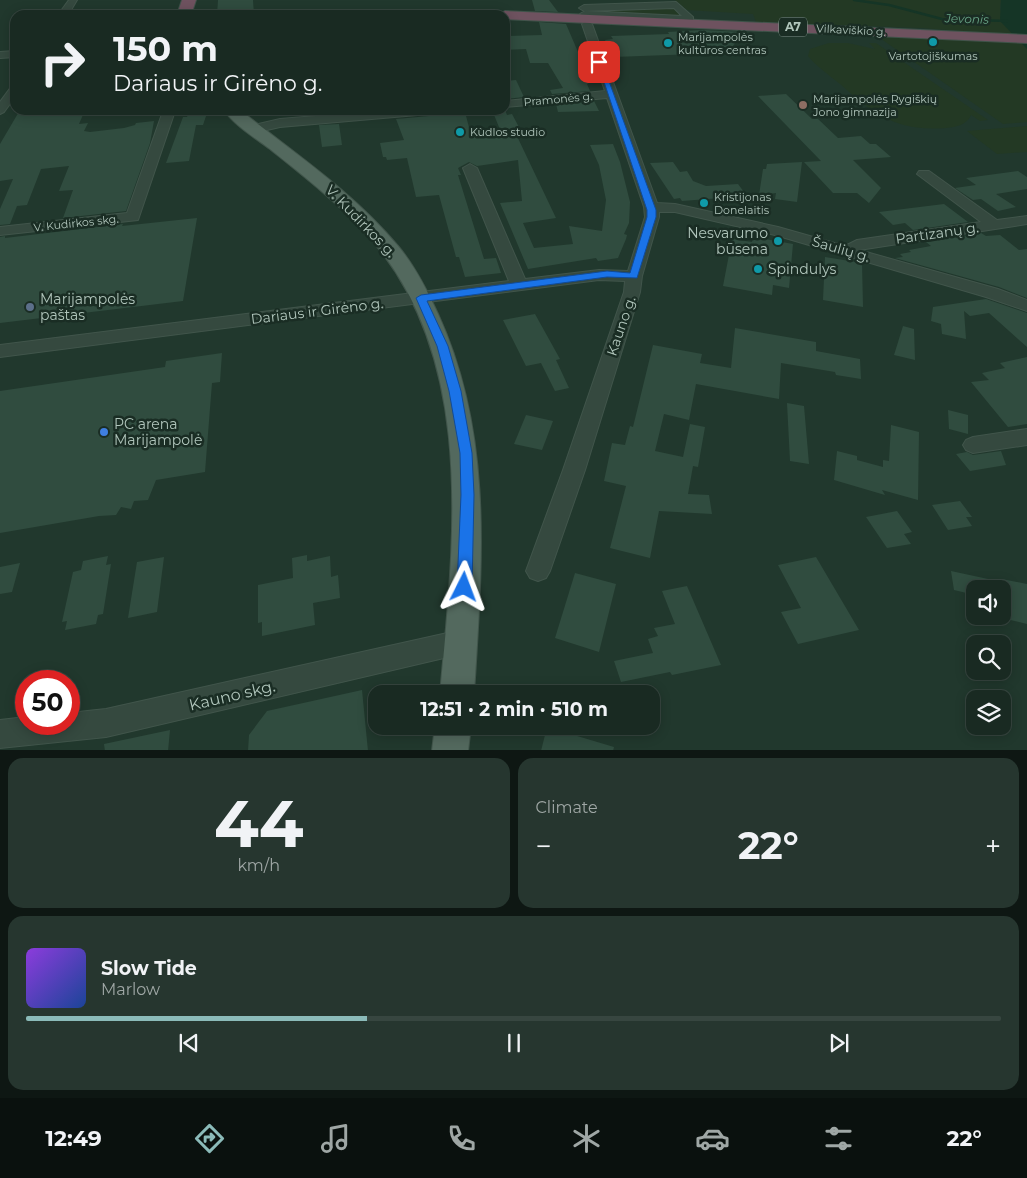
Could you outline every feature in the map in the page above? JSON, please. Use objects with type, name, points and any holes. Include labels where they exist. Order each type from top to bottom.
[{"type":"highway","name":"A7","points":[[510,15],[585,13]]},
{"type":"highway","name":"Vilkaviškio g.","points":[[585,13],[1027,39]]},
{"type":"main road","name":"V. Kudirkos g.","points":[[237,115],[336,194],[374,230],[395,255],[421,298],[442,346],[455,391],[466,453],[467,505],[458,685]]},
{"type":"main road","points":[[450,750],[452,735]]},
{"type":"street","points":[[673,3],[690,19],[585,13],[673,3]]},
{"type":"street","name":"Kauno g.","points":[[538,571],[574,470],[632,292],[634,276],[652,217],[651,207],[585,13]]},
{"type":"street","name":"Pramonės g.","points":[[510,104],[611,94]]},
{"type":"street","points":[[0,110],[10,96]]},
{"type":"street","name":"V. Kudirkos skg.","points":[[0,231],[133,217],[168,115]]},
{"type":"street","points":[[254,129],[280,123],[372,115]]},
{"type":"street","points":[[470,168],[519,285]]},
{"type":"street","points":[[924,174],[994,225]]},
{"type":"street","name":"Šaulių g.","points":[[651,207],[675,208],[724,218],[992,293],[1027,306]]},
{"type":"street","name":"Partizanų g.","points":[[849,252],[858,245],[1027,220]]},
{"type":"street","name":"Dariaus ir Girėno g.","points":[[0,351],[607,274],[634,276]]},
{"type":"street","points":[[973,445],[1027,438]]},
{"type":"street","name":"Kauno skg.","points":[[0,734],[106,723],[461,642]]},
{"type":"shaded area","points":[[675,0],[1001,0],[1000,9],[1015,35],[921,28],[756,22],[753,14],[687,10]]},
{"type":"shaded area","points":[[1001,0],[1027,0],[1027,49],[1000,21]]},
{"type":"shaded area","points":[[672,7],[684,17],[598,13],[598,9]]},
{"type":"shaded area","points":[[877,36],[1022,43],[1027,49],[1027,122],[1003,124]]},
{"type":"shaded area","points":[[829,43],[848,43],[875,49],[869,43],[876,43],[988,120],[980,121],[971,115],[967,121],[957,126],[929,128],[900,124],[887,119],[864,104],[808,56],[810,49]]},
{"type":"shaded area","points":[[1027,126],[1027,152],[997,154],[967,131]]},
{"type":"building","points":[[218,0],[253,0],[254,10],[217,10]]},
{"type":"building","points":[[532,0],[549,0],[558,12],[535,11]]},
{"type":"building","points":[[539,22],[566,24],[578,52],[582,52],[594,80],[587,84],[590,91],[552,94],[550,90],[563,88],[548,63],[530,63],[526,49],[510,50],[510,36],[542,35]]},
{"type":"building","name":"Marijampolės kultūros centras","points":[[702,30],[744,32],[729,51],[725,47],[691,49],[695,54],[614,57],[605,40],[613,39],[611,36],[669,34],[668,32]]},
{"type":"building","points":[[516,80],[524,97],[510,98],[510,81]]},
{"type":"building","points":[[786,94],[812,119],[818,119],[838,138],[861,136],[870,144],[876,144],[891,157],[853,160],[881,188],[869,203],[857,193],[833,193],[804,162],[821,161],[758,96]]},
{"type":"building","points":[[594,101],[599,111],[558,112],[556,104]]},
{"type":"building","points":[[512,114],[521,131],[515,132],[556,218],[523,223],[534,248],[573,244],[569,226],[602,231],[606,200],[599,165],[590,145],[613,144],[620,162],[630,202],[629,223],[624,234],[627,235],[618,258],[598,261],[596,258],[528,269],[500,203],[522,201],[518,160],[477,166],[469,162],[458,168],[461,175],[458,175],[484,259],[496,258],[501,273],[465,277],[459,257],[456,257],[439,195],[416,197],[407,158],[387,160],[386,157],[383,157],[380,143],[404,140],[396,119],[430,115],[466,115],[471,135],[501,132],[494,115]]},
{"type":"building","points":[[17,115],[83,115],[79,124],[88,123],[84,131],[90,132],[124,128],[136,123],[154,121],[150,143],[126,211],[63,218],[73,190],[59,191],[69,166],[41,169],[27,205],[17,206],[10,224],[0,225],[0,209],[13,179],[0,181],[0,144]]},
{"type":"building","points":[[188,115],[206,115],[203,125],[196,125],[189,161],[166,163],[183,117],[187,117]]},
{"type":"building","points":[[339,124],[342,145],[322,147],[319,125]]},
{"type":"building","points":[[673,162],[680,172],[687,171],[693,181],[706,186],[738,184],[747,196],[682,201],[680,198],[674,199],[650,163]]},
{"type":"building","points":[[802,162],[797,202],[775,199],[776,193],[759,195],[763,169],[766,169],[767,164]]},
{"type":"building","points":[[1018,171],[1027,177],[1027,189],[996,194],[1016,207],[998,211],[981,199],[973,200],[955,188],[976,185],[966,178]]},
{"type":"building","points":[[944,204],[968,222],[913,230],[905,223],[893,225],[879,212]]},
{"type":"building","points":[[197,218],[183,301],[0,323],[0,237]]},
{"type":"building","points":[[981,233],[986,236],[1000,235],[1019,250],[1027,249],[1027,298],[999,287],[895,258],[903,257],[900,254],[911,252],[909,250],[931,246],[926,242]]},
{"type":"building","name":"Spindulys","points":[[753,237],[793,244],[789,288],[773,285],[772,295],[723,286],[732,239],[752,242]]},
{"type":"building","points":[[825,257],[862,263],[863,307],[823,300]]},
{"type":"building","points":[[986,299],[1027,313],[1027,347],[989,313],[970,316],[964,311],[966,339],[942,334],[941,324],[931,321],[933,307]]},
{"type":"building","points":[[535,314],[560,359],[556,360],[569,388],[555,391],[541,363],[526,366],[503,320]]},
{"type":"building","points":[[903,326],[914,329],[915,360],[894,355]]},
{"type":"building","points":[[735,328],[816,342],[816,351],[860,359],[861,379],[836,375],[835,372],[781,363],[779,399],[696,384],[689,420],[664,414],[655,451],[683,457],[690,424],[705,427],[698,467],[693,466],[688,494],[709,495],[712,514],[659,511],[650,558],[610,548],[626,486],[604,481],[612,443],[625,445],[630,426],[633,427],[653,345],[702,354],[700,363],[731,368]]},
{"type":"building","name":"PC arena Marijampolė","points":[[222,353],[220,382],[212,383],[205,472],[156,480],[148,500],[134,501],[131,509],[121,507],[116,515],[99,516],[0,533],[0,391],[165,367],[166,361]]},
{"type":"building","points":[[1027,357],[1027,424],[1008,427],[971,382],[989,380],[982,373],[1005,368],[1000,363]]},
{"type":"building","points":[[787,403],[804,406],[809,464],[790,461]]},
{"type":"building","points":[[948,410],[968,415],[968,434],[949,429]]},
{"type":"building","points":[[526,415],[553,421],[542,450],[514,444]]},
{"type":"building","points":[[891,425],[919,432],[918,500],[882,490],[885,495],[834,480],[837,451],[857,456],[857,460],[883,467],[883,460],[889,461]]},
{"type":"building","points":[[1001,451],[1006,465],[970,471],[956,454],[967,452],[973,455]]},
{"type":"building","points":[[960,501],[972,517],[966,517],[972,526],[948,530],[932,505]]},
{"type":"building","points":[[897,511],[912,532],[904,534],[911,544],[887,548],[866,517]]},
{"type":"building","points":[[307,555],[307,561],[330,556],[331,577],[338,575],[340,598],[313,603],[315,625],[262,636],[262,622],[258,623],[258,585],[293,578],[292,558]]},
{"type":"building","points":[[108,556],[106,565],[111,564],[103,614],[98,615],[96,624],[65,630],[67,621],[62,622],[73,572],[81,570],[83,561]]},
{"type":"building","points":[[164,557],[157,612],[128,618],[137,562]]},
{"type":"building","points":[[816,557],[859,630],[798,644],[781,612],[801,608],[778,565]]},
{"type":"building","points":[[20,563],[12,592],[0,594],[0,567]]},
{"type":"building","points":[[951,571],[993,580],[966,580],[966,593],[954,590]]},
{"type":"building","points":[[575,573],[616,584],[599,652],[555,638]]},
{"type":"building","points":[[1011,581],[1027,584],[1027,624],[1011,620]]},
{"type":"building","points":[[687,586],[721,665],[672,675],[670,672],[621,682],[614,661],[653,653],[648,639],[658,636],[654,628],[675,624],[662,591]]},
{"type":"building","points":[[362,690],[368,750],[248,750],[249,735],[267,711]]},
{"type":"building","points":[[170,730],[168,750],[105,750],[104,744]]},
{"type":"building","points":[[545,735],[574,735],[614,747],[613,750],[541,750]]},
{"type":"waterway","name":"Jevonis","points":[[854,0],[889,5],[942,19],[1007,21]]},
{"type":"place","name":"Vartotojiškumas","points":[[933,42]]},
{"type":"place","name":"Marijampolės kultūros centras","points":[[668,43]]},
{"type":"place","name":"Marijampolės Rygiškių Jono gimnazija","points":[[803,105]]},
{"type":"place","name":"Kùdlos studio","points":[[460,132]]},
{"type":"place","name":"Kristijonas Donelaitis","points":[[704,203]]},
{"type":"place","name":"Nesvarumo būsena","points":[[778,241]]},
{"type":"place","name":"Spindulys","points":[[758,269]]},
{"type":"place","name":"Marijampolės paštas","points":[[30,307]]},
{"type":"place","name":"PC arena Marijampolė","points":[[104,432]]},
{"type":"route","points":[[464,587],[468,495],[466,453],[455,391],[442,346],[431,317],[421,298],[607,274],[634,276],[652,217],[652,210],[599,62]]}]
